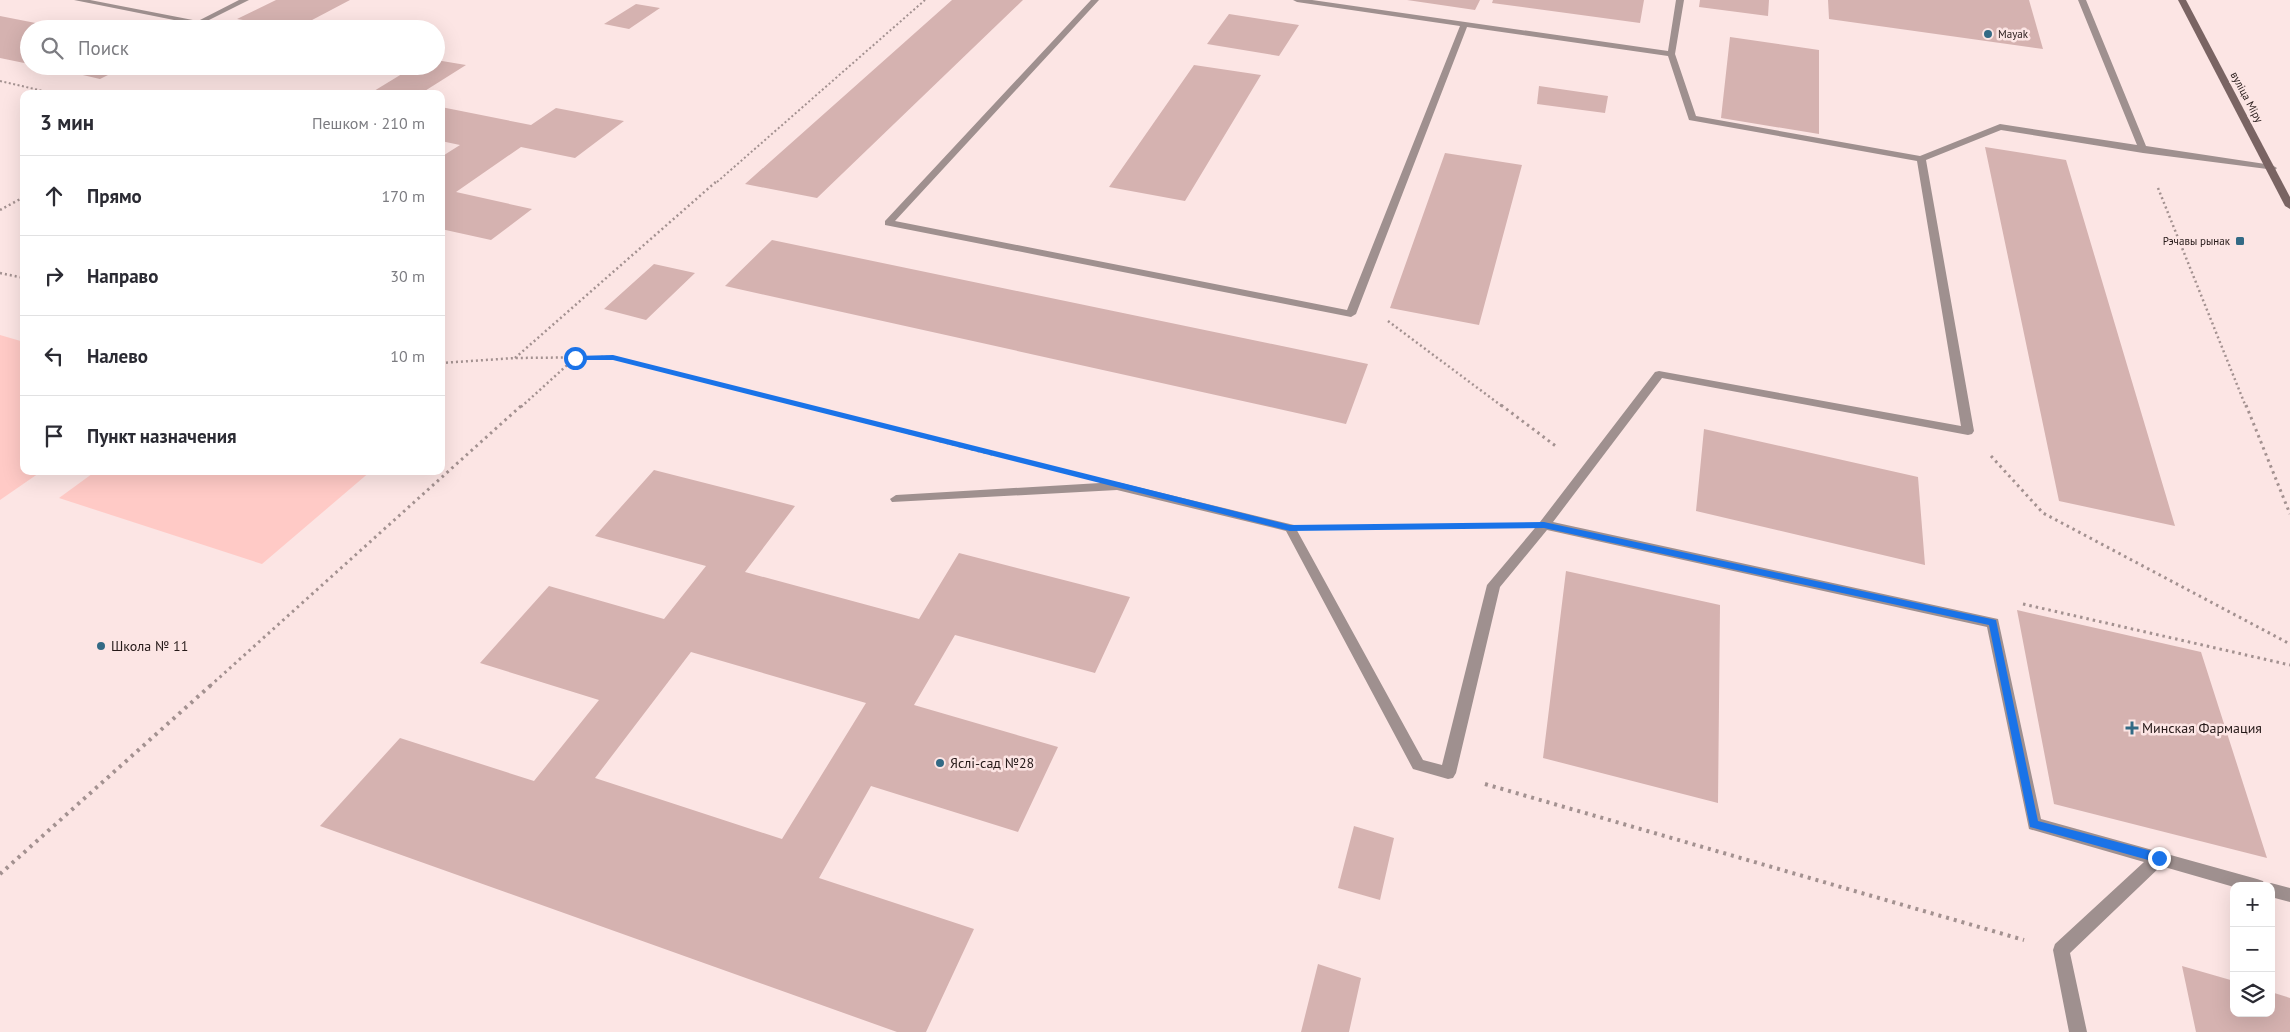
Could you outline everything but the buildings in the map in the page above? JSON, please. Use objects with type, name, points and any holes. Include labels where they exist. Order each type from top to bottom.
[{"type":"main road","name":"вуліца Міру","points":[[2182,0],[2272,168],[2290,206]]},
{"type":"lane","points":[[78,0],[183,20]]},
{"type":"lane","points":[[205,20],[245,0]]},
{"type":"lane","points":[[1095,0],[888,223],[1351,314],[1464,25]]},
{"type":"lane","points":[[1297,0],[1671,54]]},
{"type":"lane","points":[[1680,0],[1671,54],[1692,118],[1921,159],[2000,127],[2272,168]]},
{"type":"lane","points":[[2082,0],[2143,150]]},
{"type":"lane","points":[[896,499],[1116,486],[1290,528],[1418,765],[1448,773],[1494,585],[1544,525],[1659,374],[1968,431],[1921,159]]},
{"type":"lane","points":[[1544,525],[1993,623],[2034,824],[2243,882]]},
{"type":"lane","points":[[2078,1032],[2061,950],[2159,858]]},
{"type":"lane","points":[[2275,891],[2290,895]]},
{"type":"path","points":[[515,358],[925,0]]},
{"type":"path","points":[[0,81],[39,90]]},
{"type":"path","points":[[2143,150],[2290,514]]},
{"type":"path","points":[[0,210],[20,199]]},
{"type":"path","points":[[0,273],[20,277]]},
{"type":"path","points":[[1357,298],[1586,469]]},
{"type":"path","points":[[445,363],[515,358],[613,358],[1000,456]]},
{"type":"path","points":[[445,475],[575,358]]},
{"type":"path","points":[[1968,431],[2043,513],[2290,644]]},
{"type":"path","points":[[0,874],[445,475]]},
{"type":"path","points":[[1290,528],[1544,525]]},
{"type":"path","points":[[1993,623],[1990,596],[2290,665]]},
{"type":"path","points":[[1448,773],[2061,950]]},
{"type":"shaded area","points":[[0,335],[20,341],[20,475],[36,475],[0,500]]},
{"type":"shaded area","points":[[91,475],[366,475],[262,564],[59,498]]},
{"type":"place","name":"Mayak","points":[[1988,34]]},
{"type":"place","name":"Рэчавы рынак","points":[[2240,241]]},
{"type":"place","name":"Школа № 11","points":[[101,646]]},
{"type":"place","name":"Минская Фармация","points":[[2132,728]]},
{"type":"place","name":"Яслі-сад №28","points":[[940,763]]},
{"type":"route","points":[[575,358],[613,358],[1116,486],[1290,528],[1544,525],[1993,623],[2034,824],[2159,858]]}]
